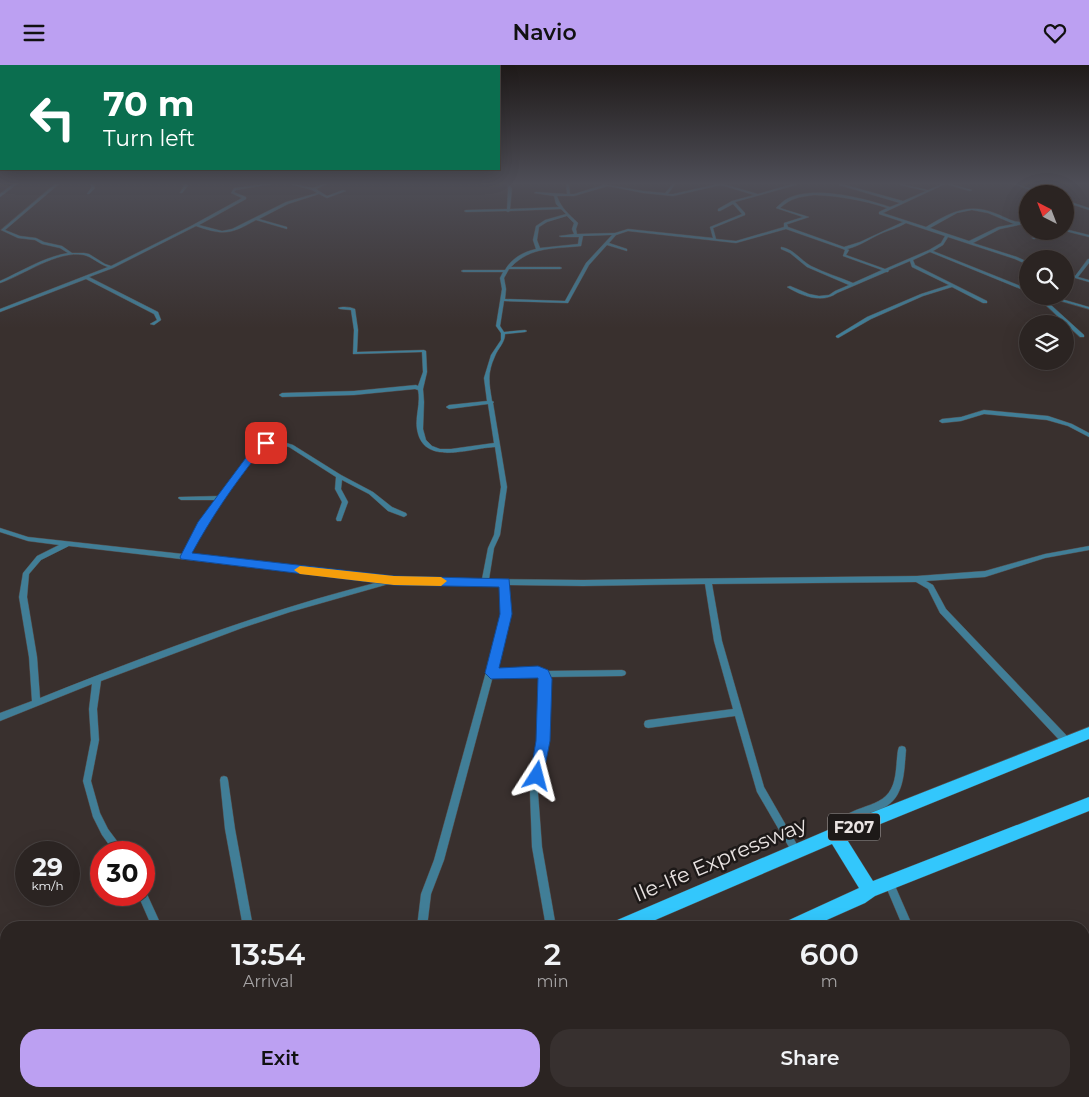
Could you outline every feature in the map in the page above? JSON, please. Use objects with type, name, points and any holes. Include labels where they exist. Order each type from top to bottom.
[{"type":"main road","name":"Ile-Ife Expressway","points":[[635,921],[796,851],[1089,733]]},
{"type":"main road","points":[[806,921],[889,882],[1089,804]]},
{"type":"main road","points":[[835,835],[870,890]]},
{"type":"street","points":[[8,232],[19,237],[61,247],[72,254]]},
{"type":"street","points":[[0,311],[87,278],[183,232]]},
{"type":"street","points":[[536,232],[535,240],[538,249]]},
{"type":"street","points":[[561,236],[615,234],[620,232]]},
{"type":"street","points":[[653,232],[715,240],[745,241],[773,232]]},
{"type":"street","points":[[712,232],[715,240]]},
{"type":"street","points":[[799,232],[844,247],[858,246],[875,235],[884,232]]},
{"type":"street","points":[[936,232],[1019,260]]},
{"type":"street","points":[[969,243],[991,232]]},
{"type":"street","points":[[1074,232],[1089,236]]},
{"type":"street","points":[[503,300],[566,302],[587,265],[608,244],[615,234]]},
{"type":"street","points":[[504,333],[498,326],[504,289],[502,278],[506,269],[523,253],[538,249],[580,245],[581,237],[576,235]]},
{"type":"street","points":[[789,287],[822,299],[831,297],[930,251],[942,244],[948,236]]},
{"type":"street","points":[[608,244],[626,249]]},
{"type":"street","points":[[844,247],[847,250],[844,255],[887,271]]},
{"type":"street","points":[[782,248],[791,251],[808,266],[854,285]]},
{"type":"street","points":[[930,251],[1019,287]]},
{"type":"street","points":[[0,282],[34,266],[72,254],[87,255],[103,265],[112,267]]},
{"type":"street","points":[[911,260],[913,266],[985,302]]},
{"type":"street","points":[[1089,260],[1076,277],[1089,281]]},
{"type":"street","points":[[463,271],[560,268]]},
{"type":"street","points":[[87,278],[156,313],[159,320],[152,324]]},
{"type":"street","points":[[838,337],[869,318],[922,295],[951,286]]},
{"type":"street","points":[[1074,303],[1089,307]]},
{"type":"street","points":[[1048,305],[1082,336]]},
{"type":"street","points":[[340,309],[353,309],[355,353],[424,351],[424,381],[420,389],[422,401],[420,429],[426,445],[430,449],[436,452],[497,445]]},
{"type":"street","points":[[504,333],[525,331]]},
{"type":"street","points":[[485,582],[491,548],[498,535],[504,487],[486,378],[488,367],[503,339],[504,333]]},
{"type":"street","points":[[282,395],[354,393],[408,387],[420,389]]},
{"type":"street","points":[[449,407],[491,402]]},
{"type":"street","points":[[942,421],[961,419],[984,412],[1048,418],[1070,425],[1089,435]]},
{"type":"street","points":[[185,557],[202,524],[220,498],[258,449],[266,443],[274,441],[291,446],[339,476],[371,493],[390,509],[404,515]]},
{"type":"street","points":[[339,476],[338,489],[345,501],[339,519]]},
{"type":"street","points":[[181,498],[220,498]]},
{"type":"street","points":[[0,530],[28,539],[70,542],[394,581],[708,583],[917,579],[985,574],[1045,556],[1089,548]]},
{"type":"street","points":[[36,703],[33,657],[23,597],[26,573],[39,558],[70,542]]},
{"type":"street","points":[[917,579],[931,587],[943,611],[1066,741]]},
{"type":"street","points":[[0,717],[96,679],[277,612],[335,594],[394,581]]},
{"type":"street","points":[[423,921],[426,894],[439,861],[506,614],[505,582]]},
{"type":"street","points":[[708,583],[718,641],[760,789],[796,851]]},
{"type":"street","points":[[491,673],[538,671],[543,674],[622,673]]},
{"type":"street","points":[[543,674],[545,679],[543,741],[534,793],[537,847],[550,921]]},
{"type":"street","points":[[96,679],[93,709],[95,740],[87,781],[96,814],[112,841]]},
{"type":"street","points":[[648,724],[739,712]]},
{"type":"street","points":[[835,835],[845,819],[892,796],[896,787],[902,750]]},
{"type":"street","points":[[224,779],[230,829],[247,921]]},
{"type":"street","points":[[889,882],[905,921]]},
{"type":"street","points":[[148,906],[154,921]]},
{"type":"slow traffic","points":[[300,570],[394,581],[441,581]]},
{"type":"route","points":[[266,443],[261,445],[220,498],[202,524],[185,557],[394,581],[505,582],[506,614],[491,673],[538,671],[543,674],[545,679],[543,741],[537,776]]}]
